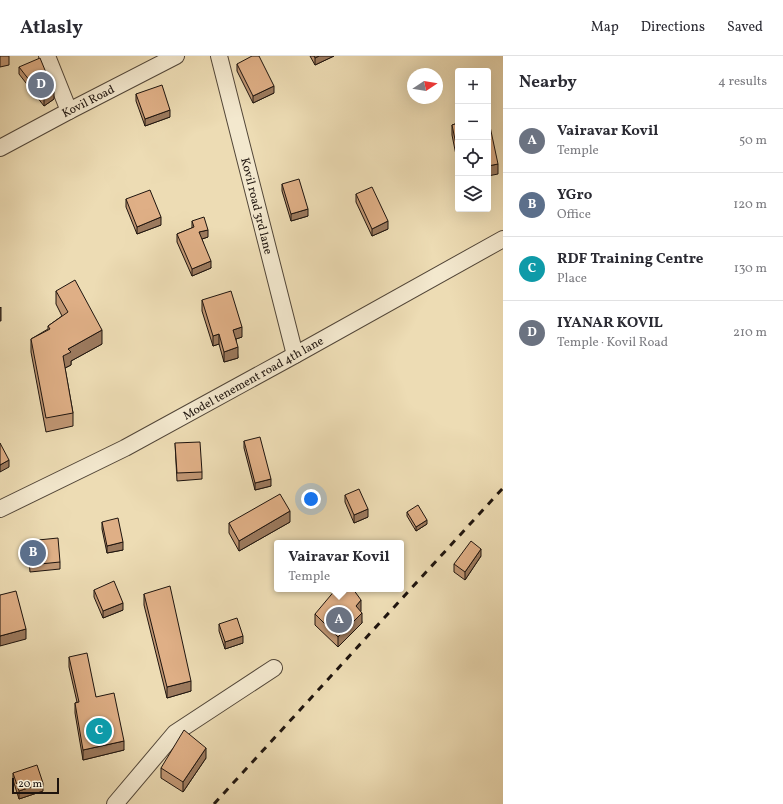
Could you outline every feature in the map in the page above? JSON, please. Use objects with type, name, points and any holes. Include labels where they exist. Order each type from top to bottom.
[{"type":"street","points":[[48,56],[69,111]]},
{"type":"street","name":"Kovil Road","points":[[0,148],[176,56]]},
{"type":"street","name":"Kovil road 3rd lane","points":[[219,56],[295,355]]},
{"type":"street","name":"Model tenement road 4th lane","points":[[0,509],[125,448],[503,239]]},
{"type":"street","points":[[115,804],[176,733],[274,668]]},
{"type":"building","points":[[252,56],[259,56],[274,86],[253,96],[237,64]]},
{"type":"building","points":[[40,58],[54,92],[44,99],[19,67]]},
{"type":"building","points":[[162,85],[170,110],[145,119],[136,94]]},
{"type":"building","points":[[455,124],[455,140],[452,125]]},
{"type":"building","points":[[491,131],[498,164],[491,165]]},
{"type":"building","points":[[299,179],[308,209],[291,214],[282,184]]},
{"type":"building","points":[[372,187],[388,221],[372,229],[356,194]]},
{"type":"building","points":[[150,190],[161,217],[137,227],[126,199]]},
{"type":"building","points":[[204,217],[208,230],[199,232],[211,261],[192,269],[177,234],[194,227],[192,221]]},
{"type":"building","points":[[75,280],[102,330],[68,349],[71,352],[63,356],[73,413],[46,418],[31,339],[50,329],[48,326],[68,312],[56,291]]},
{"type":"building","points":[[231,291],[242,327],[233,330],[238,347],[224,352],[219,334],[213,336],[202,300]]},
{"type":"building","points":[[260,437],[271,479],[255,483],[244,441]]},
{"type":"building","points":[[200,442],[202,472],[177,473],[175,443]]},
{"type":"building","points":[[0,443],[9,460],[0,465]]},
{"type":"building","points":[[359,489],[368,509],[354,515],[345,495]]},
{"type":"building","points":[[280,494],[290,511],[239,541],[229,523]]},
{"type":"building","points":[[418,505],[427,520],[416,527],[407,512]]},
{"type":"building","points":[[118,518],[123,542],[107,546],[102,522]]},
{"type":"building","points":[[58,538],[60,562],[30,565],[28,541]]},
{"type":"building","points":[[471,541],[481,549],[465,572],[454,564]]},
{"type":"building","points":[[114,581],[123,603],[103,611],[94,590]]},
{"type":"building","points":[[170,586],[191,681],[167,687],[144,594]]},
{"type":"building","points":[[16,591],[26,629],[0,636],[0,595]]},
{"type":"building","points":[[333,592],[355,592],[361,600],[356,606],[362,613],[338,637],[315,614]]},
{"type":"building","points":[[237,618],[243,636],[225,642],[219,624]]},
{"type":"building","points":[[87,653],[96,697],[114,693],[124,741],[83,750],[75,703],[79,702],[69,657]]},
{"type":"building","points":[[184,730],[206,748],[183,782],[161,768]]},
{"type":"building","points":[[37,765],[43,783],[19,791],[13,773]]},
{"type":"railway","points":[[214,804],[503,488]]},
{"type":"place","name":"IYANAR KOVIL","points":[[41,85]]},
{"type":"place","name":"YGro","points":[[33,553]]},
{"type":"place","name":"Vairavar Kovil","points":[[339,620]]},
{"type":"place","name":"RDF Training Centre","points":[[99,731]]}]
